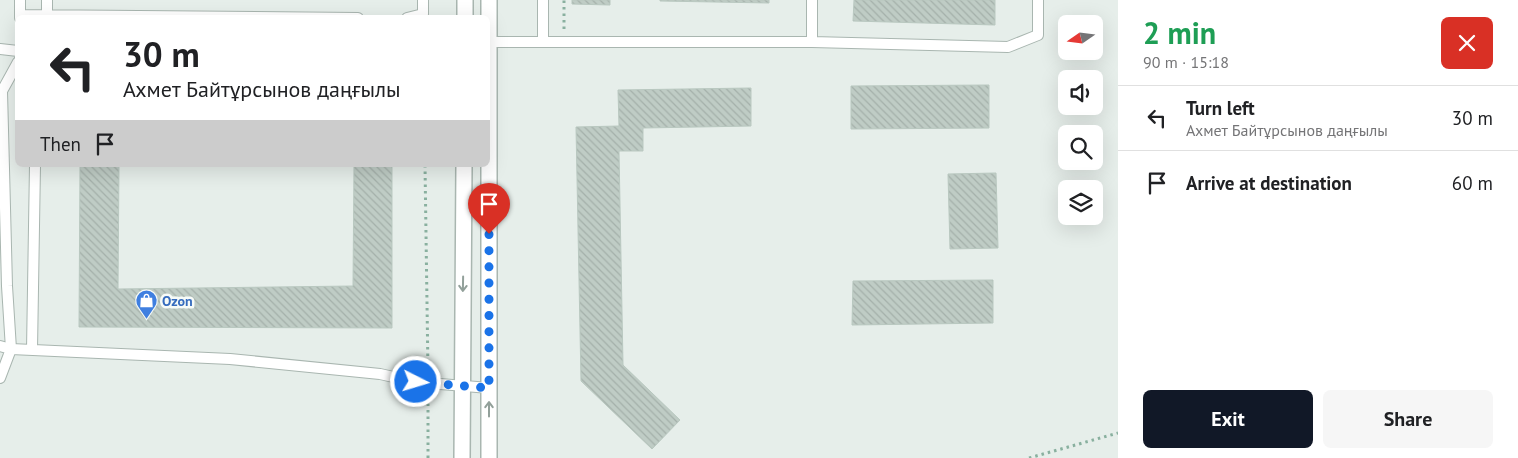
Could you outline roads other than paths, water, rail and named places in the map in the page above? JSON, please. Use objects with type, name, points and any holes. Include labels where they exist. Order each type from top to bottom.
[{"type":"street","points":[[465,0],[465,15]]},
{"type":"street","points":[[489,0],[489,15]]},
{"type":"street","points":[[462,458],[464,167]]},
{"type":"street","points":[[489,167],[489,458]]},
{"type":"lane","points":[[20,0],[20,15]]},
{"type":"lane","points":[[46,0],[46,15]]},
{"type":"lane","points":[[419,15],[423,14],[423,0]]},
{"type":"lane","points":[[543,0],[543,41]]},
{"type":"lane","points":[[812,0],[812,42]]},
{"type":"lane","points":[[490,42],[812,42],[1008,47],[1038,35],[1038,0]]},
{"type":"lane","points":[[0,49],[15,51]]},
{"type":"lane","points":[[0,378],[12,349],[7,286],[1,91],[15,69]]},
{"type":"lane","points":[[32,350],[35,167]]},
{"type":"lane","points":[[0,346],[12,349],[230,359],[380,374],[416,382],[489,388]]},
{"type":"place","name":"Ozon","points":[[146,320]]}]
